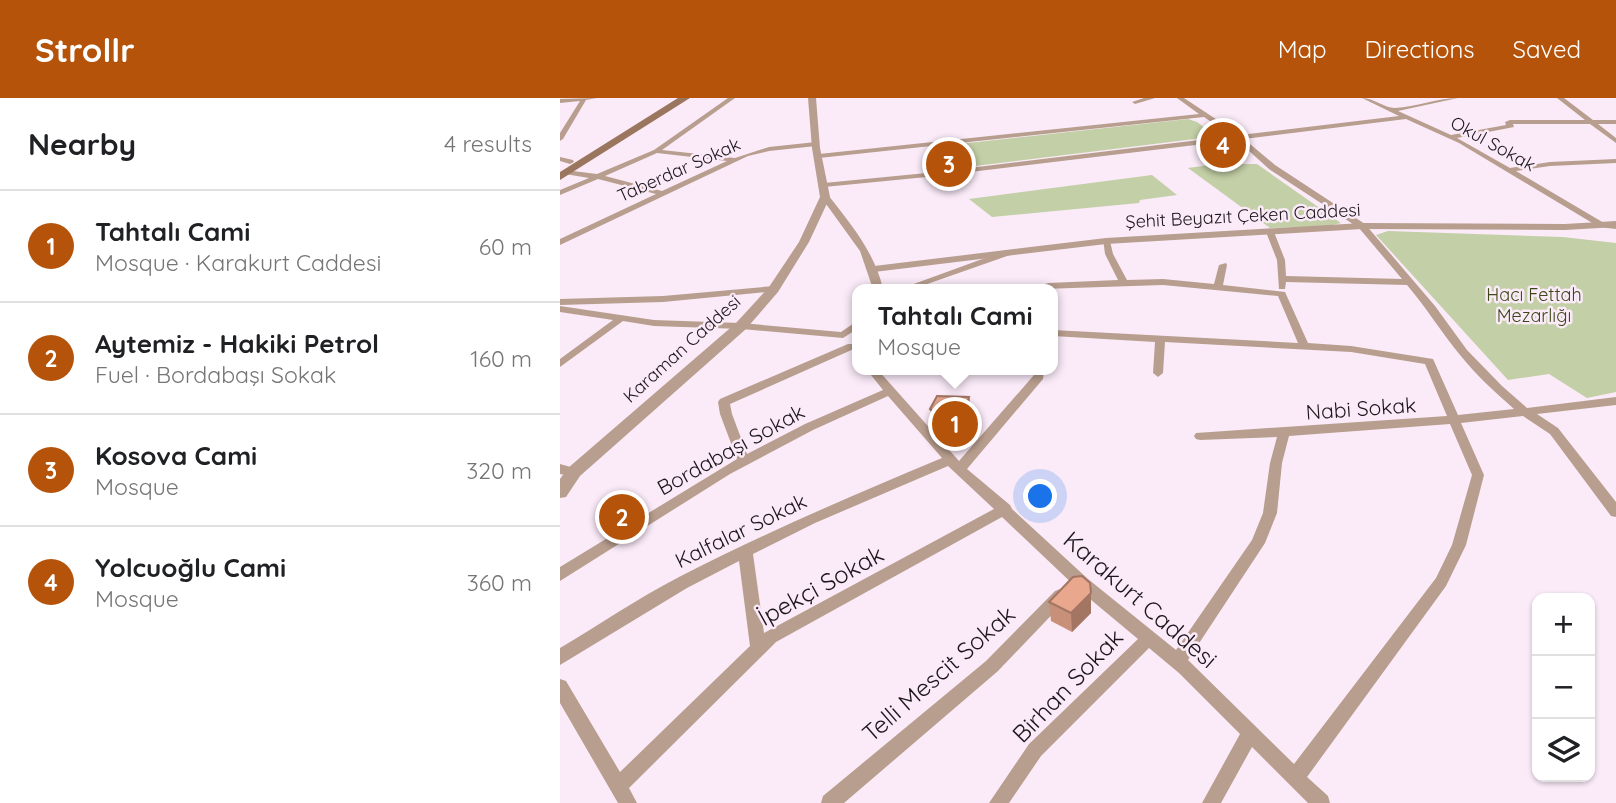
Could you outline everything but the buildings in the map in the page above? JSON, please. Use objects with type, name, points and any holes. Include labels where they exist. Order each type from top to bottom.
[{"type":"main road","points":[[564,168],[672,98]]},
{"type":"main road","points":[[564,168],[685,98]]},
{"type":"street","points":[[560,103],[594,98]]},
{"type":"street","points":[[560,193],[656,151],[732,98]]},
{"type":"street","name":"Karaman Caddesi","points":[[560,492],[567,470],[741,326],[774,289],[804,242],[825,197],[816,144],[813,98]]},
{"type":"street","points":[[1135,102],[1152,98]]},
{"type":"street","points":[[1180,98],[1238,137],[1272,167],[1362,226],[1463,352],[1498,389],[1553,431],[1616,511]]},
{"type":"street","name":"Okul Sokak","points":[[1365,98],[1449,137],[1602,225]]},
{"type":"street","points":[[1392,110],[1455,98]]},
{"type":"street","points":[[1560,98],[1616,141]]},
{"type":"street","points":[[560,103],[584,99]]},
{"type":"street","points":[[560,139],[584,99]]},
{"type":"street","points":[[819,156],[1205,115]]},
{"type":"street","points":[[824,185],[937,174],[1406,117]]},
{"type":"street","points":[[1449,137],[1512,126],[1507,123],[1510,122],[1616,122]]},
{"type":"street","name":"Taberdar Sokak","points":[[560,242],[736,160],[769,149],[816,144]]},
{"type":"street","points":[[656,151],[736,160]]},
{"type":"street","points":[[1509,170],[1550,164],[1616,162]]},
{"type":"street","points":[[564,168],[663,194]]},
{"type":"street","points":[[825,197],[860,242],[874,269],[877,284]]},
{"type":"street","name":"Şehit Beyazıt Çeken Caddesi","points":[[874,269],[1106,241],[1362,226],[1565,228],[1616,225]]},
{"type":"street","points":[[1270,232],[1281,260],[1282,294],[1304,346]]},
{"type":"street","points":[[1106,241],[1109,254],[1124,283]]},
{"type":"street","points":[[919,284],[1016,250]]},
{"type":"street","points":[[1218,287],[1223,265]]},
{"type":"street","points":[[1282,279],[1409,282]]},
{"type":"street","points":[[1058,286],[1163,282],[1282,294]]},
{"type":"street","points":[[560,302],[663,299],[774,289]]},
{"type":"street","points":[[560,309],[654,323],[741,326],[843,335],[852,328]]},
{"type":"street","points":[[560,364],[620,319]]},
{"type":"street","points":[[1058,333],[1351,349],[1429,361],[1478,475],[1459,545],[1441,582],[1295,778]]},
{"type":"street","points":[[843,335],[852,346]]},
{"type":"street","points":[[1158,373],[1160,339]]},
{"type":"street","points":[[744,461],[724,402],[852,350]]},
{"type":"street","name":"Karakurt Caddesi","points":[[876,375],[955,464],[1078,579],[1177,662],[1321,803]]},
{"type":"street","points":[[955,464],[1039,375]]},
{"type":"street","name":"Bordabaşı Sokak","points":[[560,575],[744,461],[890,391]]},
{"type":"street","name":"Nabi Sokak","points":[[1200,436],[1284,433],[1453,420],[1616,401]]},
{"type":"street","points":[[1177,662],[1258,542],[1270,513],[1276,463],[1284,433]]},
{"type":"street","name":"Kalfalar Sokak","points":[[560,657],[682,583],[810,519],[955,464]]},
{"type":"street","name":"İpekçi Sokak","points":[[620,797],[771,637],[1005,509]]},
{"type":"street","points":[[745,551],[758,649]]},
{"type":"street","name":"Telli Mescit Sokak","points":[[831,803],[992,666],[1078,579]]},
{"type":"street","name":"Birhan Sokak","points":[[998,803],[1035,750],[1149,638]]},
{"type":"street","points":[[560,687],[620,797]]},
{"type":"street","points":[[1211,803],[1250,733]]},
{"type":"green space","points":[[1188,119],[1212,133],[1211,137],[935,171],[931,147]]},
{"type":"green space","points":[[1217,164],[1257,164],[1341,223],[1325,227],[1270,228],[1188,168]]},
{"type":"green space","points":[[1152,175],[1177,195],[1140,200],[1139,203],[992,217],[969,199]]},
{"type":"green space","name":"Hacı Fettah Mezarlığı","points":[[1388,231],[1563,237],[1616,243],[1616,392],[1587,398],[1549,374],[1508,380],[1376,235]]},
{"type":"place","name":"Yolcuoğlu Cami","points":[[1223,145]]},
{"type":"place","name":"Kosova Cami","points":[[949,164]]},
{"type":"place","name":"Tahtalı Cami","points":[[955,424]]},
{"type":"place","name":"Aytemiz - Hakiki Petrol","points":[[622,517]]}]
